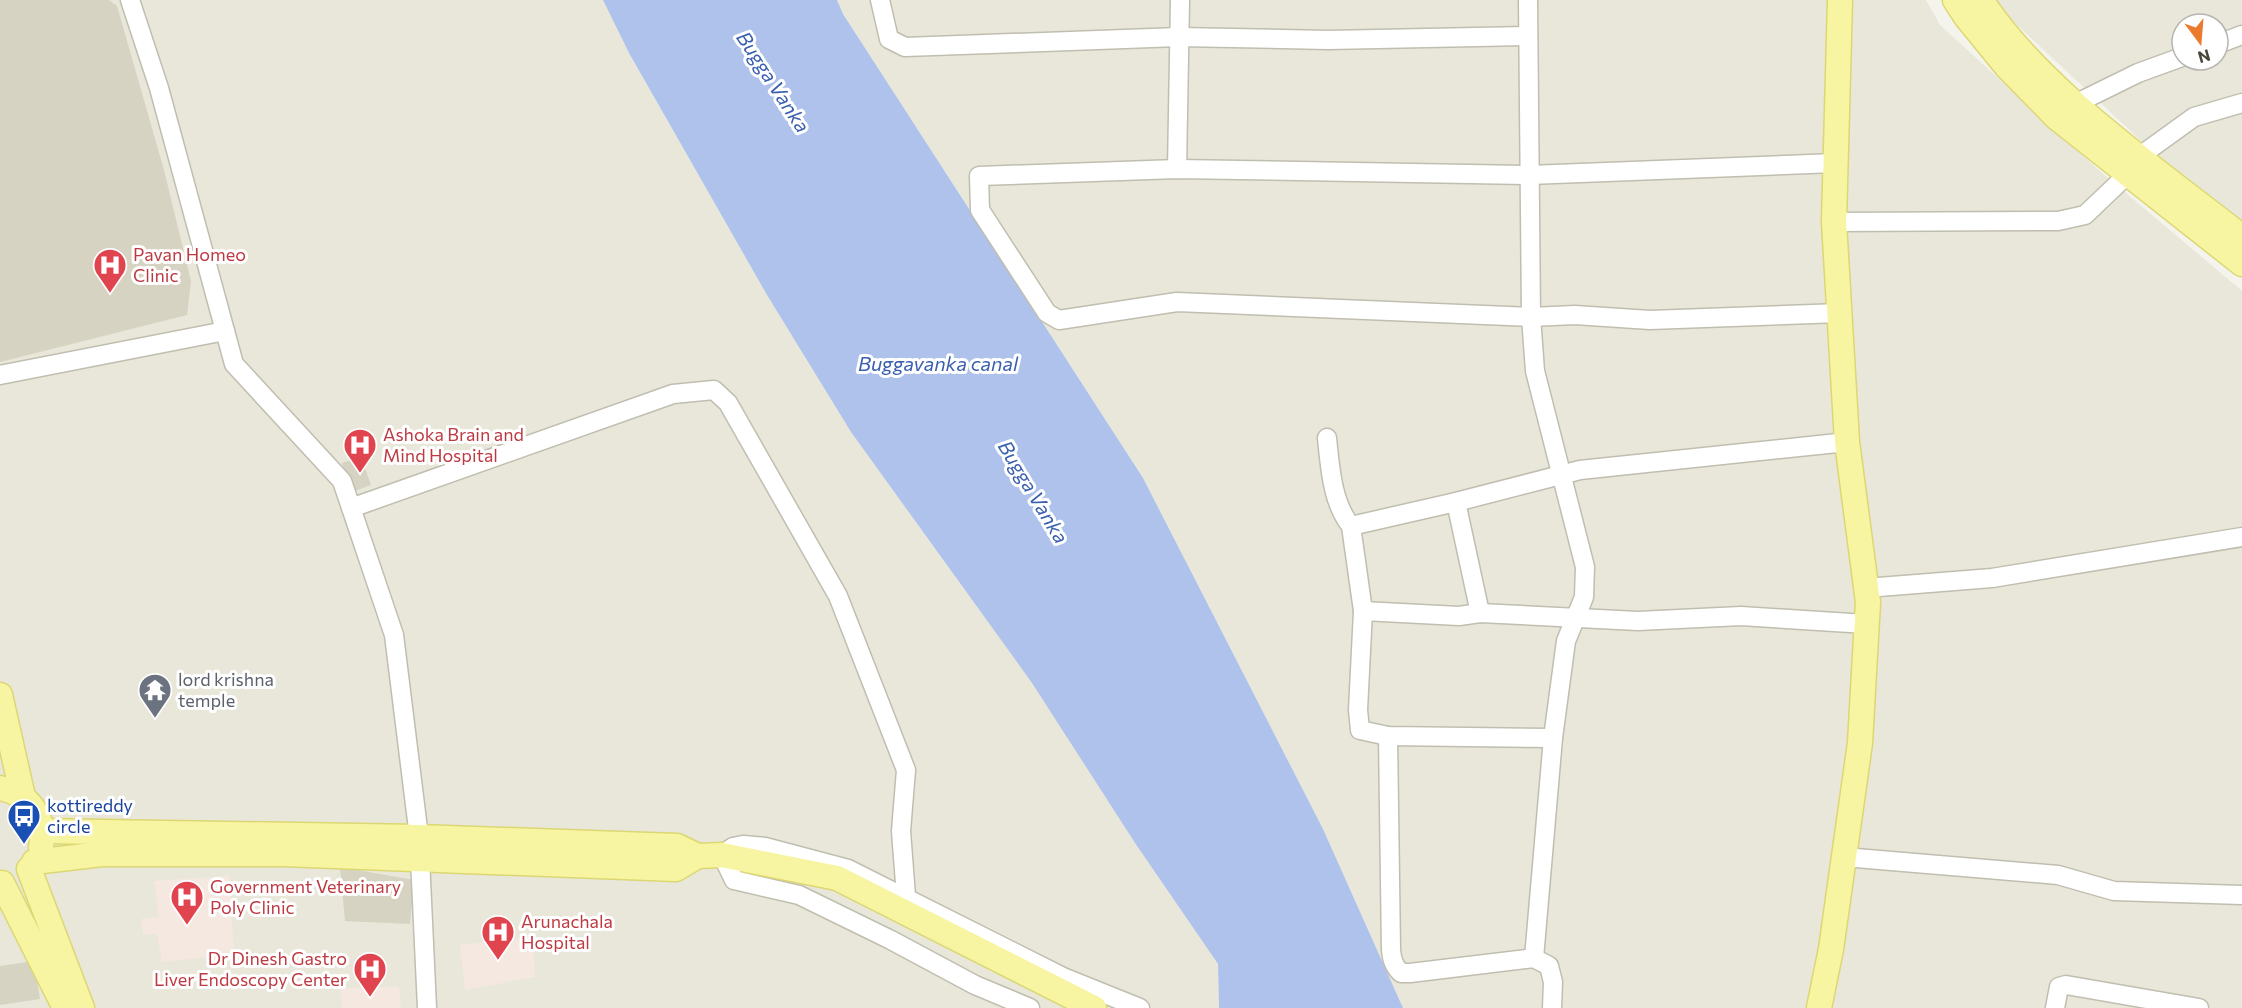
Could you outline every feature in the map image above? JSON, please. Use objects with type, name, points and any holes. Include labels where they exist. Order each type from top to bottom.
[{"type":"main road","points":[[1819,1008],[1832,949],[1860,743],[1866,624],[1866,588],[1847,442],[1834,222],[1840,0]]},
{"type":"main road","points":[[1955,0],[2006,66],[2050,111],[2242,237]]},
{"type":"main road","points":[[1981,0],[2024,52],[2134,165],[2242,264]]},
{"type":"main road","points":[[0,695],[23,797]]},
{"type":"main road","points":[[0,788],[23,797],[34,808],[41,822],[40,852],[32,865],[21,876],[1,883],[65,1008]]},
{"type":"main road","points":[[42,831],[420,848]]},
{"type":"main road","points":[[32,865],[102,854],[284,854],[420,848],[676,846],[698,856],[722,855],[837,878],[1094,1008]]},
{"type":"main road","points":[[32,865],[82,1008]]},
{"type":"street","points":[[130,0],[159,88],[234,364],[342,481],[394,634],[420,848],[427,1008]]},
{"type":"street","points":[[880,0],[889,39],[905,47],[1179,37],[1328,40],[1528,36]]},
{"type":"street","points":[[1177,169],[1180,0]]},
{"type":"street","points":[[1528,0],[1531,317],[1535,371],[1585,567],[1584,597],[1566,641],[1553,738],[1534,958]]},
{"type":"street","points":[[2075,104],[2138,73],[2170,61]]},
{"type":"street","points":[[1834,222],[2058,221],[2085,215],[2134,165],[2194,117],[2242,103]]},
{"type":"street","points":[[1835,163],[1529,175],[1177,169],[979,176],[980,210],[1047,313],[1059,320],[1177,302],[1531,317],[1575,315],[1650,320],[1840,313]]},
{"type":"street","points":[[0,375],[225,331]]},
{"type":"street","points":[[351,508],[673,394],[714,390],[728,403],[838,596],[906,770],[901,831],[906,896]]},
{"type":"street","points":[[1327,438],[1331,473],[1343,516],[1351,526],[1363,611],[1358,710],[1360,730],[1388,736],[1553,738]]},
{"type":"street","points":[[1351,526],[1581,470],[1847,442]]},
{"type":"street","points":[[1456,502],[1480,613]]},
{"type":"street","points":[[1866,588],[1992,578],[2242,537]]},
{"type":"street","points":[[1363,611],[1459,616],[1480,613],[1638,621],[1741,616],[1866,624]]},
{"type":"street","points":[[1388,736],[1391,950],[1396,969],[1401,973],[1410,973],[1534,958],[1550,966],[1553,982],[1552,1008]]},
{"type":"street","points":[[1030,1008],[975,985],[891,940],[799,895],[734,880],[722,855],[733,847],[743,845],[765,847],[849,869],[1063,977],[1140,1008]]},
{"type":"street","points":[[1844,857],[2058,875],[2114,891],[2242,895]]},
{"type":"street","points":[[2055,1008],[2058,990],[2063,986],[2141,1002],[2199,1008]]},
{"type":"shaded area","points":[[0,0],[603,0],[629,53],[767,295],[851,432],[1032,683],[1135,843],[1218,964],[1219,1008],[0,1008]]},
{"type":"shaded area","points":[[837,0],[1926,0],[1940,25],[2101,172],[2242,291],[2242,1008],[1403,1008],[1323,829],[1143,478],[843,14]]},
{"type":"shaded area","points":[[1994,0],[2242,0],[2242,235],[2002,11]]},
{"type":"shaded area","name":"Government Veterinary Poly Clinic","points":[[229,876],[234,954],[162,962],[157,934],[143,934],[141,919],[159,916],[154,881]]},
{"type":"shaded area","name":"Arunachala Hospital","points":[[533,937],[535,977],[465,990],[460,945]]},
{"type":"shaded area","name":"Dr Dinesh Gastro Liver Endoscopy Center","points":[[399,987],[401,1008],[342,1008],[340,988]]},
{"type":"water","name":"Buggavanka canal","points":[[603,0],[837,0],[843,14],[1143,478],[1323,829],[1403,1008],[1219,1008],[1218,964],[1135,843],[1032,683],[851,432],[767,295],[629,53]]},
{"type":"building","points":[[0,0],[109,0],[117,6],[164,170],[191,281],[187,315],[0,362]]},
{"type":"building","points":[[361,457],[371,485],[352,492],[342,463]]},
{"type":"building","points":[[340,867],[414,880],[410,924],[345,921]]},
{"type":"building","points":[[34,961],[40,999],[0,1005],[0,966]]},
{"type":"place","name":"Pavan Homeo Clinic","points":[[110,294]]},
{"type":"place","name":"Ashoka Brain and Mind Hospital","points":[[360,474]]},
{"type":"place","name":"lord krishna temple","points":[[155,719]]},
{"type":"place","name":"kottireddy circle","points":[[24,845]]},
{"type":"place","name":"Government Veterinary Poly Clinic","points":[[187,926]]},
{"type":"place","name":"Arunachala Hospital","points":[[498,961]]},
{"type":"place","name":"Dr Dinesh Gastro Liver Endoscopy Center","points":[[370,998]]},
{"type":"water label","name":"Bugga Vanka","points":[[773,82]]},
{"type":"water label","name":"Bugga Vanka","points":[[1033,492]]}]
